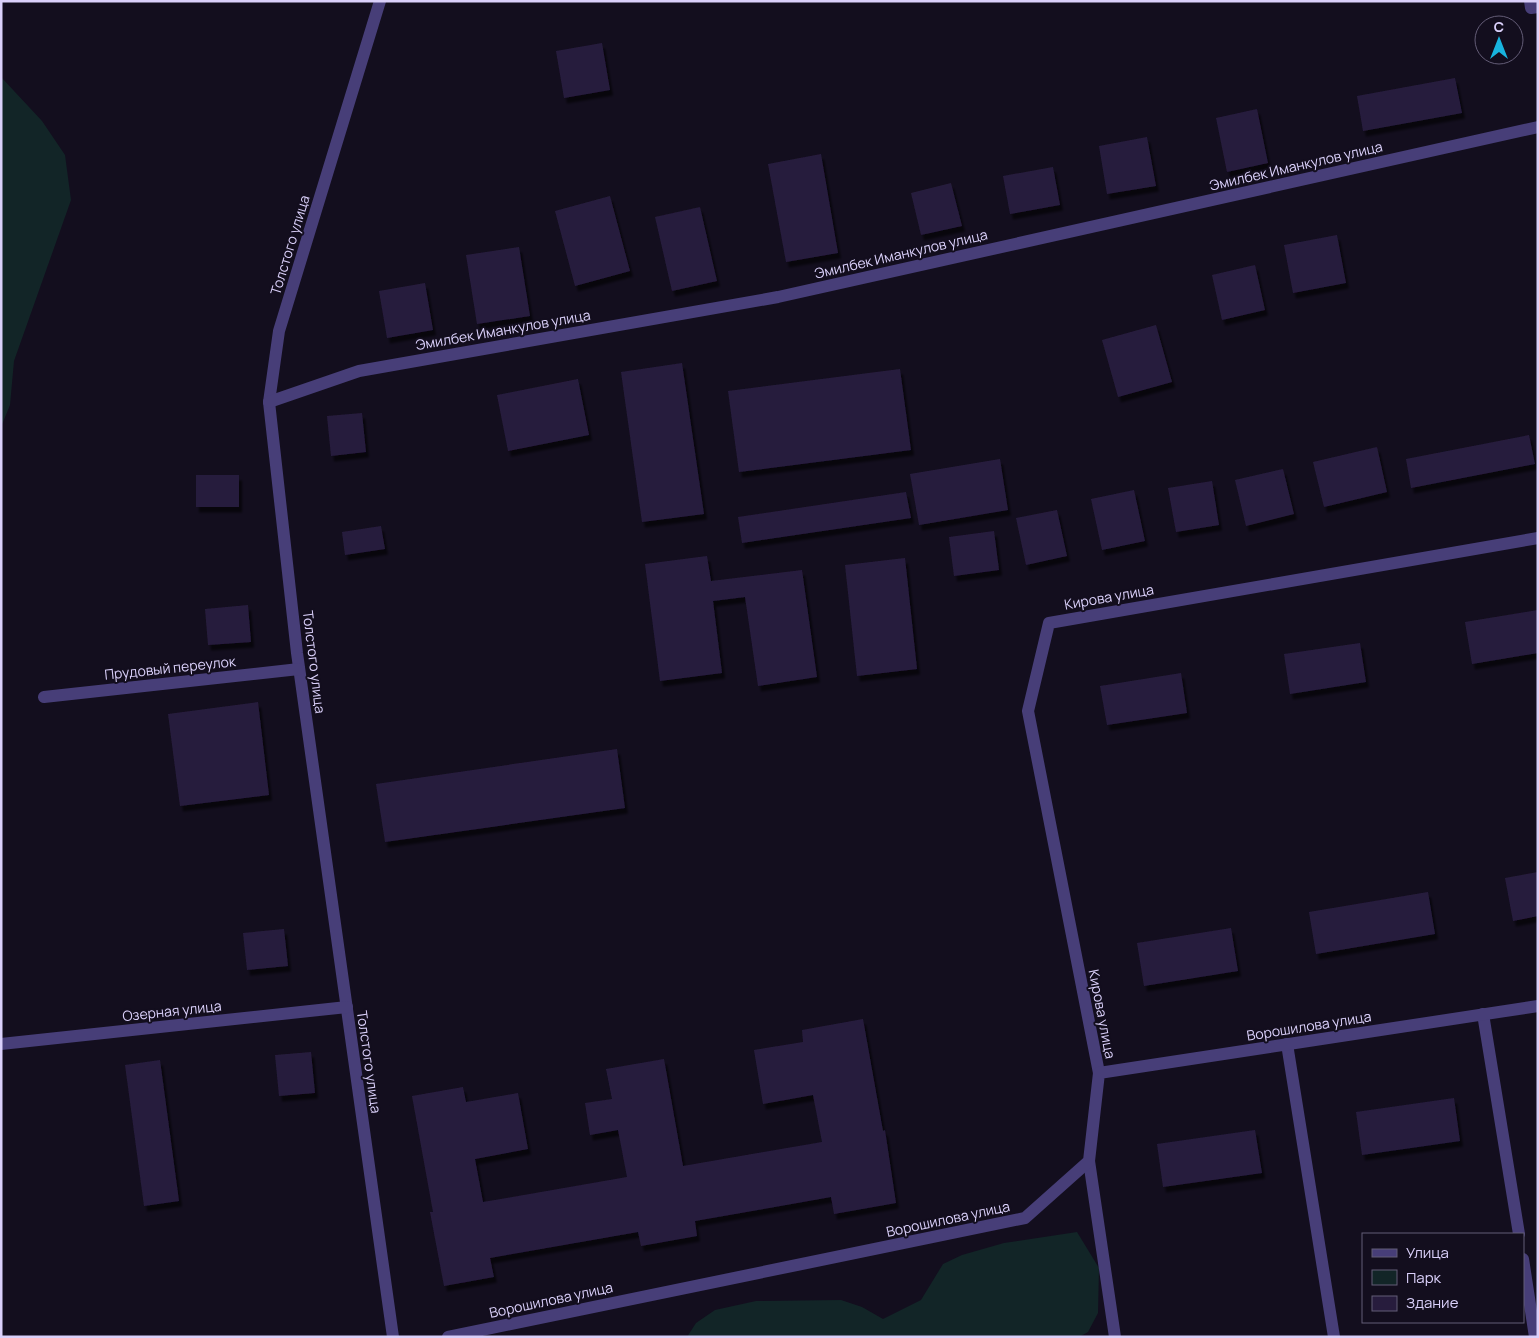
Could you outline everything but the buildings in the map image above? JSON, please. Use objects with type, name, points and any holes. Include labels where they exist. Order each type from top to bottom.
[{"type":"street","name":"Толстого улица","points":[[380,1],[279,332],[269,402],[299,669],[393,1337]]},
{"type":"street","points":[[1530,1],[1531,8],[1538,7]]},
{"type":"street","name":"Эмилбек Иманкулов улица","points":[[269,402],[359,371],[778,297],[1538,127]]},
{"type":"street","name":"Кирова улица","points":[[1099,1073],[1028,711],[1049,623],[1538,538]]},
{"type":"street","name":"Прудовый переулок","points":[[44,697],[299,669]]},
{"type":"street","name":"Ворошилова улица","points":[[1099,1073],[1538,1006]]},
{"type":"street","name":"Озерная улица","points":[[1,1044],[347,1007]]},
{"type":"street","points":[[1483,1014],[1519,1233]]},
{"type":"street","points":[[1287,1044],[1334,1337]]},
{"type":"street","points":[[1099,1073],[1089,1161],[1115,1337]]},
{"type":"street","name":"Ворошилова улица","points":[[448,1337],[1025,1218],[1089,1161]]},
{"type":"street","points":[[1524,1266],[1535,1337]]},
{"type":"green space","points":[[1,77],[42,121],[65,155],[71,200],[14,361],[10,405],[1,427]]},
{"type":"green space","points":[[1077,1232],[1099,1268],[1098,1313],[1088,1332],[1079,1337],[687,1337],[696,1323],[715,1310],[756,1301],[841,1300],[862,1307],[883,1319],[921,1300],[943,1264],[962,1255],[1004,1243]]}]
